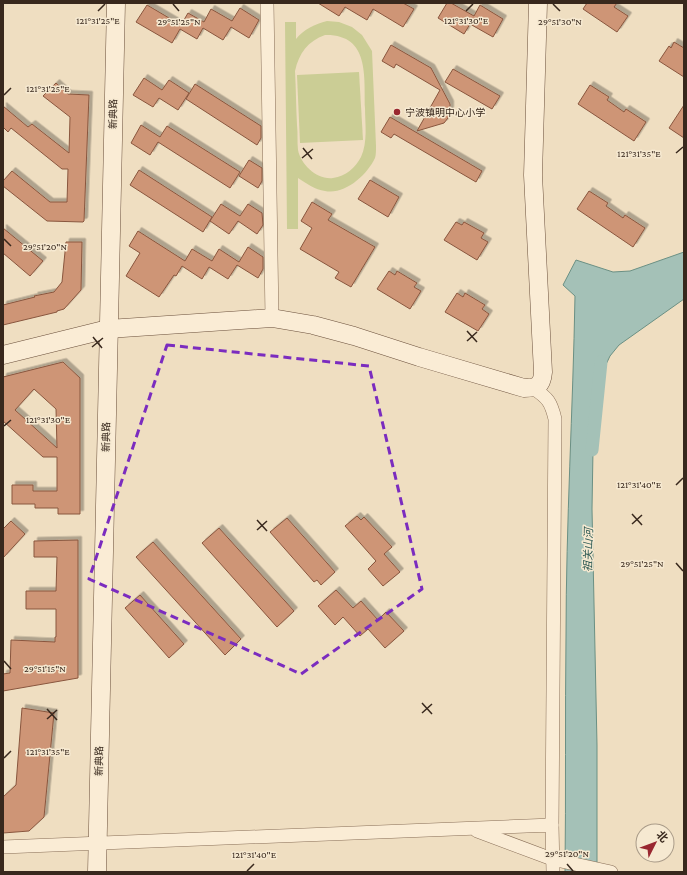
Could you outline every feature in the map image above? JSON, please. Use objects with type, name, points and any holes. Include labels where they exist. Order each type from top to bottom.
[{"type":"street","name":"新典路","points":[[97,872],[116,3]]},
{"type":"street","points":[[267,3],[272,318]]},
{"type":"street","points":[[3,355],[108,329],[272,318],[313,325],[354,336],[524,388],[533,388],[540,384],[543,380],[543,372],[533,175],[538,3]]},
{"type":"street","points":[[533,388],[546,397],[552,406],[555,419],[552,825],[556,864]]},
{"type":"street","points":[[3,847],[552,825]]},
{"type":"street","points":[[472,829],[556,864],[607,871]]},
{"type":"highlighted area","points":[[167,345],[369,366],[422,589],[301,674],[89,579]]},
{"type":"green space","points":[[327,21],[339,22],[352,27],[362,35],[372,51],[376,155],[367,171],[361,177],[348,187],[340,190],[321,190],[298,178],[298,229],[287,229],[285,22],[296,22],[296,39],[299,35],[314,25]],"holes":[[[325,35],[340,37],[350,42],[357,49],[362,60],[365,83],[365,145],[361,157],[353,168],[338,177],[327,178],[321,177],[306,166],[302,161],[298,150],[295,71],[302,53],[309,44]]]},
{"type":"green space","points":[[359,72],[363,140],[300,143],[297,75]]},
{"type":"water","points":[[684,252],[684,299],[619,345],[610,356],[594,390],[592,509],[597,745],[597,872],[565,872],[566,594],[575,296],[563,285],[576,260],[613,272],[630,271]]},
{"type":"building","points":[[318,3],[403,3],[414,9],[403,27],[373,9],[367,20],[345,7],[339,16]]},
{"type":"building","points":[[447,3],[451,3],[474,16],[480,5],[503,19],[493,37],[470,24],[464,34],[438,18]]},
{"type":"building","points":[[587,3],[617,3],[614,7],[628,16],[617,32],[583,9]]},
{"type":"building","points":[[147,5],[181,25],[188,13],[204,22],[211,9],[232,21],[240,8],[259,20],[249,38],[231,27],[223,40],[203,28],[197,39],[180,29],[172,43],[136,22]]},
{"type":"building","points":[[674,42],[684,48],[684,77],[659,61],[669,46],[671,48]]},
{"type":"building","points":[[391,45],[431,68],[450,104],[448,118],[444,123],[417,131],[440,90],[396,64],[394,68],[382,61]]},
{"type":"building","points":[[453,69],[500,96],[492,109],[445,82]]},
{"type":"building","points":[[144,78],[162,90],[169,80],[189,93],[178,110],[159,98],[153,107],[133,95]]},
{"type":"building","points":[[56,83],[68,94],[89,95],[83,222],[47,221],[3,186],[3,181],[12,171],[50,202],[67,202],[68,169],[62,169],[11,128],[8,132],[3,127],[3,106],[28,127],[32,124],[69,153],[70,117],[43,96]]},
{"type":"building","points":[[195,84],[261,126],[261,138],[257,145],[186,99]]},
{"type":"building","points":[[590,85],[609,97],[607,100],[624,112],[626,109],[646,122],[634,141],[578,104]]},
{"type":"building","points":[[684,105],[684,138],[669,128]]},
{"type":"building","points":[[390,117],[482,171],[476,182],[394,134],[391,138],[381,132]]},
{"type":"building","points":[[141,125],[160,137],[167,126],[240,172],[230,188],[158,142],[150,155],[131,143]]},
{"type":"building","points":[[249,160],[262,168],[262,181],[258,188],[239,176]]},
{"type":"building","points":[[139,170],[212,217],[203,232],[130,185]]},
{"type":"building","points":[[370,180],[399,197],[388,217],[358,199]]},
{"type":"building","points":[[589,191],[608,203],[606,206],[623,218],[625,215],[645,228],[633,247],[577,209]]},
{"type":"building","points":[[312,202],[332,214],[328,220],[375,247],[351,287],[335,278],[339,272],[300,249],[312,228],[301,221]]},
{"type":"building","points":[[221,204],[240,216],[248,204],[262,213],[263,225],[257,234],[238,221],[229,234],[210,221]]},
{"type":"building","points":[[456,222],[462,225],[464,222],[484,233],[481,238],[488,242],[477,260],[444,240]]},
{"type":"building","points":[[3,228],[43,261],[30,276],[3,253]]},
{"type":"building","points":[[138,231],[185,261],[192,249],[212,261],[219,249],[239,262],[248,247],[263,257],[263,269],[258,278],[237,265],[228,279],[209,267],[202,279],[182,266],[159,297],[126,276],[140,253],[129,246]]},
{"type":"building","points":[[66,242],[82,242],[81,290],[64,309],[3,325],[3,305],[54,292],[62,282]]},
{"type":"building","points":[[389,271],[395,275],[397,271],[417,283],[414,287],[421,291],[410,309],[377,289]]},
{"type":"building","points":[[457,293],[463,297],[465,293],[485,305],[482,309],[489,314],[478,331],[445,312]]},
{"type":"building","points":[[63,362],[80,378],[80,514],[58,514],[58,508],[35,508],[35,504],[12,504],[12,485],[33,485],[33,491],[57,491],[57,457],[43,457],[3,421],[3,377]],"holes":[[[34,389],[56,409],[57,448],[15,410]]]},
{"type":"building","points":[[357,516],[361,520],[364,517],[392,547],[384,554],[400,572],[383,586],[368,569],[376,561],[345,526]]},
{"type":"building","points":[[287,518],[335,572],[321,585],[317,580],[314,582],[270,532]]},
{"type":"building","points":[[11,521],[25,534],[3,558],[3,529]]},
{"type":"building","points":[[219,528],[294,611],[277,627],[202,543]]},
{"type":"building","points":[[78,540],[78,678],[3,691],[3,674],[10,673],[11,640],[55,642],[56,609],[26,609],[26,591],[56,591],[57,557],[34,557],[34,541]]},
{"type":"building","points":[[153,542],[241,639],[225,655],[136,557]]},
{"type":"building","points":[[336,590],[353,608],[361,601],[378,620],[386,612],[404,631],[385,648],[368,629],[360,636],[343,617],[335,625],[318,606]]},
{"type":"building","points":[[140,595],[184,644],[169,658],[125,608]]},
{"type":"building","points":[[22,708],[54,713],[44,817],[29,831],[3,833],[3,797],[16,785]]},
{"type":"waterway","name":"祖关山河","points":[[592,450],[601,362]]},
{"type":"place","name":"宁波镇明中心小学","points":[[397,112]]}]
